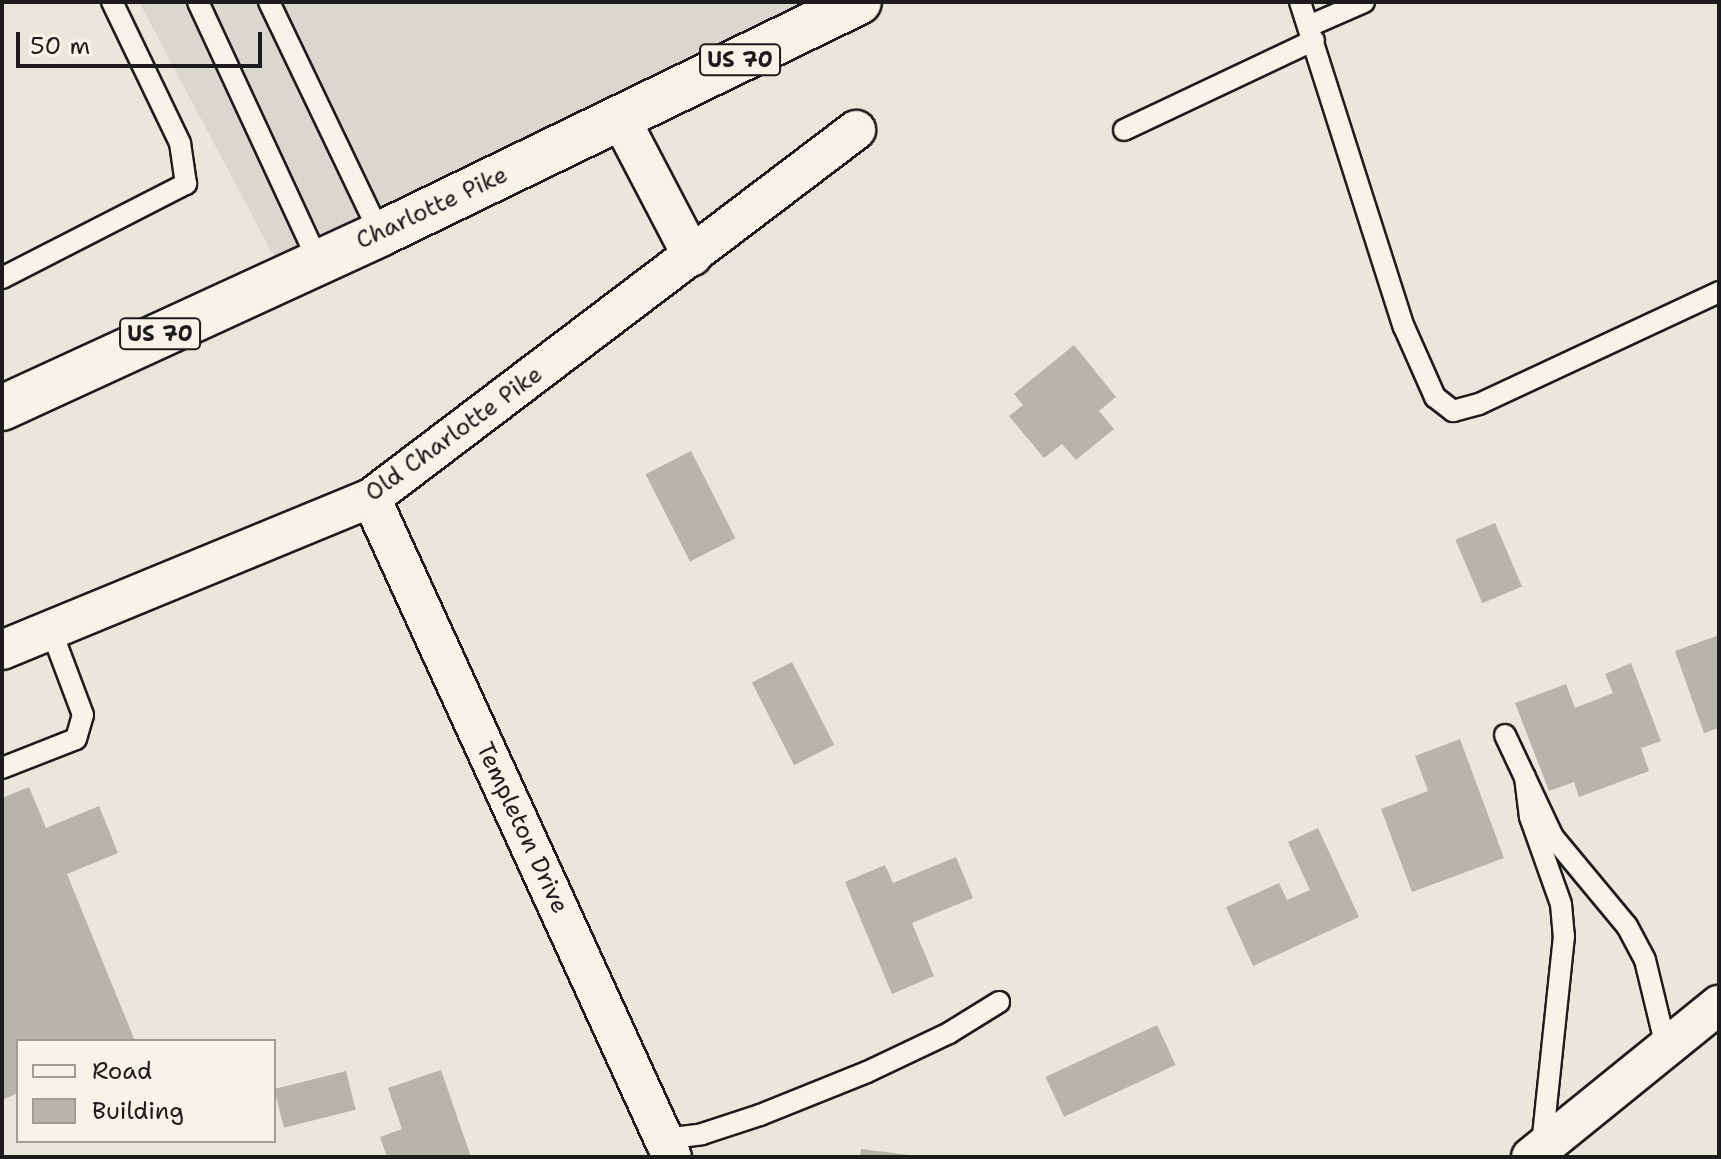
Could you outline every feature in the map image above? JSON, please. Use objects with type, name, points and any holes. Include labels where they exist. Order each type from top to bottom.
[{"type":"main road","name":"Charlotte Pike","points":[[2,408],[380,234],[859,2]]},
{"type":"street","points":[[620,118],[692,256]]},
{"type":"street","name":"Old Charlotte Pike","points":[[2,650],[371,498],[856,130]]},
{"type":"street","name":"Templeton Drive","points":[[371,498],[668,1148]]},
{"type":"street","points":[[1537,1154],[1719,1005]]},
{"type":"lane","points":[[2,278],[186,184],[180,143],[112,2]]},
{"type":"lane","points":[[198,2],[318,260]]},
{"type":"lane","points":[[269,2],[380,234]]},
{"type":"lane","points":[[1300,2],[1404,327],[1435,397],[1453,411],[1479,404],[1719,292]]},
{"type":"lane","points":[[1124,130],[1311,33],[1364,2]]},
{"type":"lane","points":[[2,768],[76,739],[83,715],[51,630]]},
{"type":"lane","points":[[1505,735],[1553,837],[1627,926],[1645,960],[1666,1047]]},
{"type":"lane","points":[[1525,777],[1530,817],[1561,904],[1564,936],[1537,1154]]},
{"type":"lane","points":[[668,1148],[867,1072],[949,1033],[999,1002]]},
{"type":"shaded area","points":[[139,2],[822,2],[277,262]]},
{"type":"building","points":[[1074,345],[1116,397],[1099,411],[1114,429],[1076,460],[1062,444],[1044,458],[1009,416],[1023,405],[1014,394]]},
{"type":"building","points":[[691,451],[735,538],[690,561],[646,474]]},
{"type":"building","points":[[1495,523],[1522,587],[1482,603],[1455,540]]},
{"type":"building","points":[[1719,635],[1719,728],[1704,733],[1675,651]]},
{"type":"building","points":[[792,662],[834,745],[794,765],[752,682]]},
{"type":"building","points":[[1631,663],[1661,741],[1641,748],[1649,771],[1579,797],[1574,782],[1549,791],[1515,703],[1566,684],[1575,708],[1613,693],[1605,674]]},
{"type":"building","points":[[1460,739],[1504,858],[1412,892],[1381,809],[1428,791],[1415,756]]},
{"type":"building","points":[[29,787],[46,828],[99,806],[118,853],[67,874],[134,1039],[16,1039],[16,1094],[2,1100],[2,798]]},
{"type":"building","points":[[1318,828],[1359,917],[1253,966],[1226,907],[1279,883],[1287,900],[1310,890],[1288,842]]},
{"type":"building","points":[[956,857],[973,898],[912,923],[934,976],[892,994],[845,882],[885,865],[893,883]]},
{"type":"building","points":[[1157,1025],[1176,1065],[1064,1117],[1046,1077]]},
{"type":"building","points":[[441,1070],[471,1157],[387,1157],[380,1137],[402,1129],[388,1088]]},
{"type":"building","points":[[346,1071],[356,1110],[284,1128],[276,1088]]},
{"type":"building","points":[[861,1149],[910,1155],[910,1157],[860,1157]]}]
